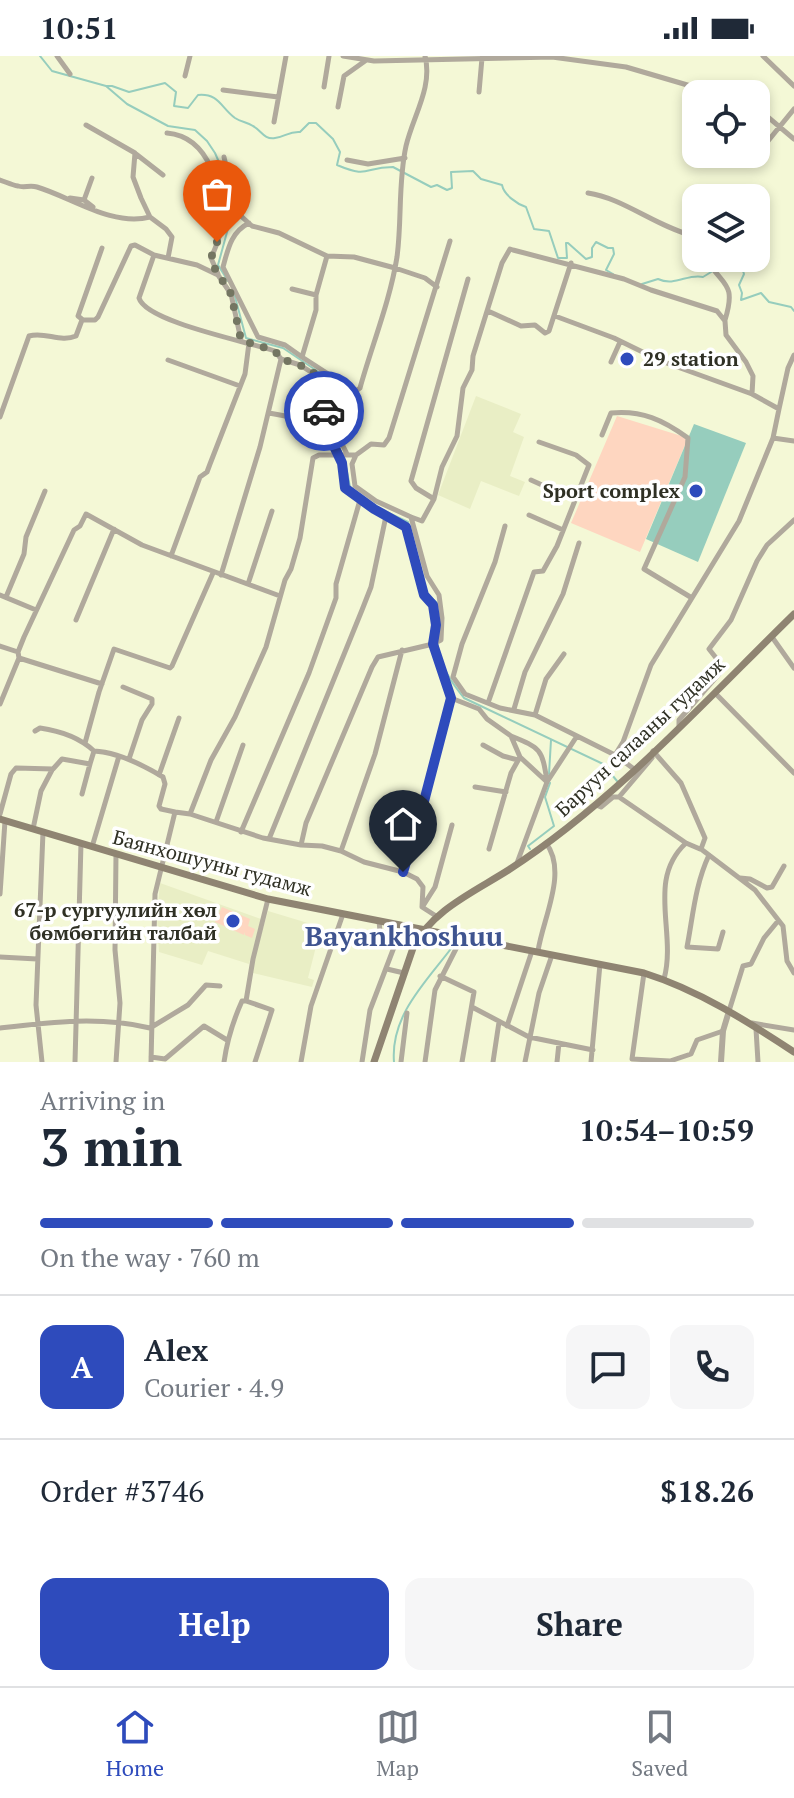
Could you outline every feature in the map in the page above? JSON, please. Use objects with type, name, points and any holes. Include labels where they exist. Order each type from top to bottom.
[{"type":"main road","name":"Баруун салааны гудамж","points":[[421,930],[436,916],[517,864],[596,805],[794,614]]},
{"type":"main road","name":"Баянхошууны гудамж","points":[[2,818],[268,899],[644,973],[664,979],[729,1011],[793,1052]]},
{"type":"main road","points":[[377,1060],[421,930]]},
{"type":"street","points":[[57,56],[70,74]]},
{"type":"street","points":[[185,76],[190,56]]},
{"type":"street","points":[[274,122],[286,56]]},
{"type":"street","points":[[324,87],[329,56]]},
{"type":"street","points":[[343,56],[366,60],[552,57],[626,67],[682,83]]},
{"type":"street","points":[[763,56],[794,86]]},
{"type":"street","points":[[337,389],[356,391],[360,388],[395,268],[403,170],[407,144],[421,108],[427,66],[425,57]]},
{"type":"street","points":[[479,92],[482,58]]},
{"type":"street","points":[[338,107],[344,76],[366,60]]},
{"type":"street","points":[[223,90],[278,97]]},
{"type":"street","points":[[770,139],[794,109]]},
{"type":"street","points":[[770,118],[794,139]]},
{"type":"street","points":[[86,125],[131,149],[163,175]]},
{"type":"street","points":[[167,133],[189,139],[203,151],[220,196],[223,267],[239,295],[245,314],[252,321],[253,330],[258,337],[285,345],[336,379],[333,426],[343,455],[345,488],[406,527],[424,595],[433,605],[436,643],[451,698],[403,872]]},
{"type":"street","points":[[135,153],[133,177],[150,217],[172,237],[168,258]]},
{"type":"street","points":[[224,157],[234,202],[249,223],[303,243],[327,256],[354,257],[395,268],[425,278],[437,287]]},
{"type":"street","points":[[347,160],[368,164],[405,158]]},
{"type":"street","points":[[84,200],[92,178]]},
{"type":"street","points":[[0,180],[19,187],[36,187],[84,200],[97,210]]},
{"type":"street","points":[[588,193],[598,194],[682,231]]},
{"type":"street","points":[[70,198],[77,204],[134,219],[150,217]]},
{"type":"street","points":[[200,266],[221,251],[240,227],[249,223]]},
{"type":"street","points":[[450,241],[389,438],[384,445],[371,444],[356,455],[352,464],[355,486],[376,501],[422,521],[434,499],[442,467],[460,426],[463,388],[472,370],[473,356],[502,263],[510,249],[571,263],[717,311],[725,321]]},
{"type":"street","points":[[0,417],[29,336],[36,333],[66,340],[76,336],[79,323],[98,317],[131,246],[200,266],[218,275]]},
{"type":"street","points":[[84,321],[78,316],[102,248]]},
{"type":"street","points":[[154,255],[139,298],[143,307],[182,324],[275,351],[281,359],[300,365],[328,383],[323,423],[343,455]]},
{"type":"street","points":[[302,357],[327,256]]},
{"type":"street","points":[[211,258],[231,294],[241,340]]},
{"type":"street","points":[[487,311],[521,326],[535,325],[545,333],[549,331],[571,263]]},
{"type":"street","points":[[715,272],[725,281],[731,298],[725,321],[726,335],[753,376],[752,394]]},
{"type":"street","points":[[434,499],[416,488],[411,481],[468,279]]},
{"type":"street","points":[[292,289],[316,295]]},
{"type":"street","points":[[555,316],[661,361],[752,394],[779,409]]},
{"type":"street","points":[[611,362],[620,342]]},
{"type":"street","points":[[171,556],[200,477],[207,472],[240,386],[249,343]]},
{"type":"street","points":[[615,755],[623,742],[651,665],[739,521],[773,438],[788,368],[794,355]]},
{"type":"street","points":[[221,575],[269,413],[281,359]]},
{"type":"street","points":[[168,360],[240,386]]},
{"type":"street","points":[[602,435],[611,413],[631,411],[667,422],[688,438],[685,477],[644,569],[692,598]]},
{"type":"street","points":[[269,413],[323,423]]},
{"type":"street","points":[[773,438],[794,441]]},
{"type":"street","points":[[488,703],[534,572],[543,571],[589,465],[576,455],[539,442]]},
{"type":"street","points":[[190,814],[211,760],[235,717],[266,647],[300,538],[313,458],[319,455],[356,455]]},
{"type":"street","points":[[531,480],[575,500]]},
{"type":"street","points":[[36,610],[3,596],[24,554],[26,537],[45,491]]},
{"type":"street","points":[[241,832],[320,643],[336,598],[336,584],[360,500]]},
{"type":"street","points":[[248,584],[272,511]]},
{"type":"street","points":[[529,515],[563,530]]},
{"type":"street","points":[[0,704],[36,610],[74,530],[80,526],[84,516],[93,517],[142,545],[280,596]]},
{"type":"street","points":[[269,839],[371,587],[386,516]]},
{"type":"street","points":[[411,517],[427,576],[439,595],[442,618],[436,643]]},
{"type":"street","points":[[679,727],[679,720],[724,668],[709,649],[731,620],[757,561],[767,545],[794,520]]},
{"type":"street","points":[[505,526],[495,562],[452,675],[465,694],[535,715],[615,755],[634,769]]},
{"type":"street","points":[[76,620],[114,529]]},
{"type":"street","points":[[514,709],[525,672],[563,594],[579,543]]},
{"type":"street","points":[[85,743],[114,649],[170,668],[213,573]]},
{"type":"street","points":[[771,636],[794,668]]},
{"type":"street","points":[[301,845],[306,823],[378,657],[436,643]]},
{"type":"street","points":[[0,646],[102,684]]},
{"type":"street","points":[[341,851],[375,754],[402,650]]},
{"type":"street","points":[[535,715],[546,679],[564,654]]},
{"type":"street","points":[[123,687],[152,699],[129,759]]},
{"type":"street","points":[[714,692],[794,773]]},
{"type":"street","points":[[451,698],[479,709],[487,719],[511,736],[536,746],[541,752],[547,782]]},
{"type":"street","points":[[159,775],[179,718]]},
{"type":"street","points":[[35,731],[40,728],[59,731],[85,743],[94,751],[129,759],[159,775],[165,784],[159,806],[161,809],[190,814],[269,839],[322,846],[403,872],[417,879],[423,887],[422,907]]},
{"type":"street","points":[[511,736],[519,758],[547,782]]},
{"type":"street","points":[[517,864],[547,782],[577,736]]},
{"type":"street","points":[[216,822],[243,745]]},
{"type":"street","points":[[483,745],[503,756],[519,758]]},
{"type":"street","points":[[82,794],[94,751]]},
{"type":"street","points":[[619,797],[654,752],[681,783],[705,838],[701,849]]},
{"type":"street","points":[[92,847],[119,756]]},
{"type":"street","points":[[489,849],[511,773],[519,758]]},
{"type":"street","points":[[33,829],[41,791],[53,769],[62,759],[90,764]]},
{"type":"street","points":[[0,894],[2,818],[11,774],[16,768],[53,769]]},
{"type":"street","points":[[475,787],[506,792]]},
{"type":"street","points":[[596,805],[601,807],[613,797],[619,797],[686,843],[701,849],[755,890],[783,926],[787,961],[794,973]]},
{"type":"street","points":[[175,812],[155,894],[151,1059],[165,1059],[204,1026],[227,1040]]},
{"type":"street","points":[[422,907],[435,887],[452,825]]},
{"type":"street","points":[[42,1062],[37,959],[43,832]]},
{"type":"street","points":[[75,1062],[81,843]]},
{"type":"street","points":[[507,1026],[535,951],[555,876],[554,853],[546,843]]},
{"type":"street","points":[[664,979],[668,966],[669,932],[664,900],[668,864],[686,843]]},
{"type":"street","points":[[116,854],[115,950],[120,1003],[116,1062]]},
{"type":"street","points":[[709,855],[693,903],[687,947],[718,949],[723,932]]},
{"type":"street","points":[[739,878],[772,887],[784,866]]},
{"type":"street","points":[[246,1001],[268,899]]},
{"type":"street","points":[[422,907],[436,916]]},
{"type":"street","points":[[301,1062],[311,1006],[343,914]]},
{"type":"street","points":[[362,1062],[370,1010],[397,940],[380,931],[379,921]]},
{"type":"street","points":[[721,1062],[723,1031],[743,966],[751,964],[764,938],[778,921]]},
{"type":"street","points":[[425,1062],[429,1017],[440,976],[462,937]]},
{"type":"street","points":[[525,1062],[539,993],[552,954]]},
{"type":"street","points":[[0,957],[37,959]]},
{"type":"street","points":[[591,1062],[600,964]]},
{"type":"street","points":[[387,969],[404,973]]},
{"type":"street","points":[[644,973],[632,1061],[670,1062],[691,1054],[697,1040],[723,1031]]},
{"type":"street","points":[[440,976],[474,992],[462,1062]]},
{"type":"street","points":[[0,1028],[76,1020],[117,1022],[150,1028],[188,1005],[206,985],[220,986]]},
{"type":"street","points":[[224,1062],[227,1040],[237,1012],[242,1001],[246,1001],[272,1010],[255,1062]]},
{"type":"street","points":[[472,1007],[529,1037],[593,1050]]},
{"type":"street","points":[[401,1062],[407,1013]]},
{"type":"street","points":[[493,1062],[499,1022]]},
{"type":"street","points":[[747,1022],[794,1030]]},
{"type":"street","points":[[756,1028],[758,1062]]},
{"type":"street","points":[[557,1062],[559,1043]]},
{"type":"street","points":[[793,1052],[793,1062]]},
{"type":"shaded area","points":[[476,396],[521,414],[513,432],[524,437],[510,476],[525,482],[519,496],[481,481],[470,509],[438,495]]},
{"type":"shaded area","points":[[617,416],[688,438],[640,552],[571,523]]},
{"type":"shaded area","points":[[160,883],[261,919],[249,964],[208,951],[202,965],[159,952],[157,917]]},
{"type":"shaded area","name":"67-р сургуулийн хөл бөмбөгийн талбай","points":[[222,907],[250,919],[248,926],[255,929],[252,938],[245,932],[244,935],[215,922]]},
{"type":"shaded area","points":[[268,911],[321,927],[308,978],[314,980],[312,987],[253,973]]},
{"type":"water","name":"Sport complex","points":[[694,424],[746,443],[698,562],[646,539]]},
{"type":"waterway","points":[[40,56],[52,71],[106,86],[127,104],[168,126],[195,130],[207,141],[222,169],[225,199],[232,214],[218,265],[228,281]]},
{"type":"waterway","points":[[106,86],[129,92],[165,83],[176,92],[174,106],[188,108],[198,95],[211,96],[235,118],[271,138],[300,132],[309,123],[316,123],[333,139],[340,152],[337,165],[355,171],[393,167],[431,187],[437,185],[447,190],[452,188],[451,172],[473,171],[481,179],[502,185],[511,199],[526,207],[534,229],[549,231],[558,258],[567,258],[566,243],[586,259],[592,257],[596,242],[613,248],[614,254],[606,270],[613,274]]},
{"type":"waterway","points":[[642,284],[658,279],[670,282],[703,277],[716,269],[738,267],[744,274],[739,285],[741,300],[761,293],[769,302],[791,307],[794,311]]},
{"type":"waterway","points":[[234,293],[246,338],[283,348],[332,381],[329,427],[341,452]]},
{"type":"waterway","points":[[344,457],[350,487],[371,504]]},
{"type":"waterway","points":[[380,509],[408,522],[412,540]]},
{"type":"waterway","points":[[421,573],[426,593],[437,603],[441,661],[464,698],[603,764],[617,781]]},
{"type":"waterway","points":[[549,774],[551,740]]},
{"type":"waterway","points":[[530,849],[528,846],[554,826],[545,797],[550,783]]},
{"type":"waterway","points":[[394,1062],[394,1044],[405,1012],[456,942]]},
{"type":"way so far","points":[[217,242],[212,264],[231,294],[241,340],[275,351],[281,359],[300,365],[326,380],[328,387],[324,411]]},
{"type":"place","name":"29 station","points":[[627,359]]},
{"type":"place","name":"Sport complex","points":[[696,491]]},
{"type":"place","name":"67-р сургуулийн хөл бөмбөгийн талбай","points":[[233,921]]},
{"type":"district","name":"Bayankhoshuu","points":[[404,936]]},
{"type":"route","points":[[324,411],[323,423],[342,463],[345,488],[406,527],[424,595],[433,605],[436,625],[433,644],[451,698],[403,872]]}]
